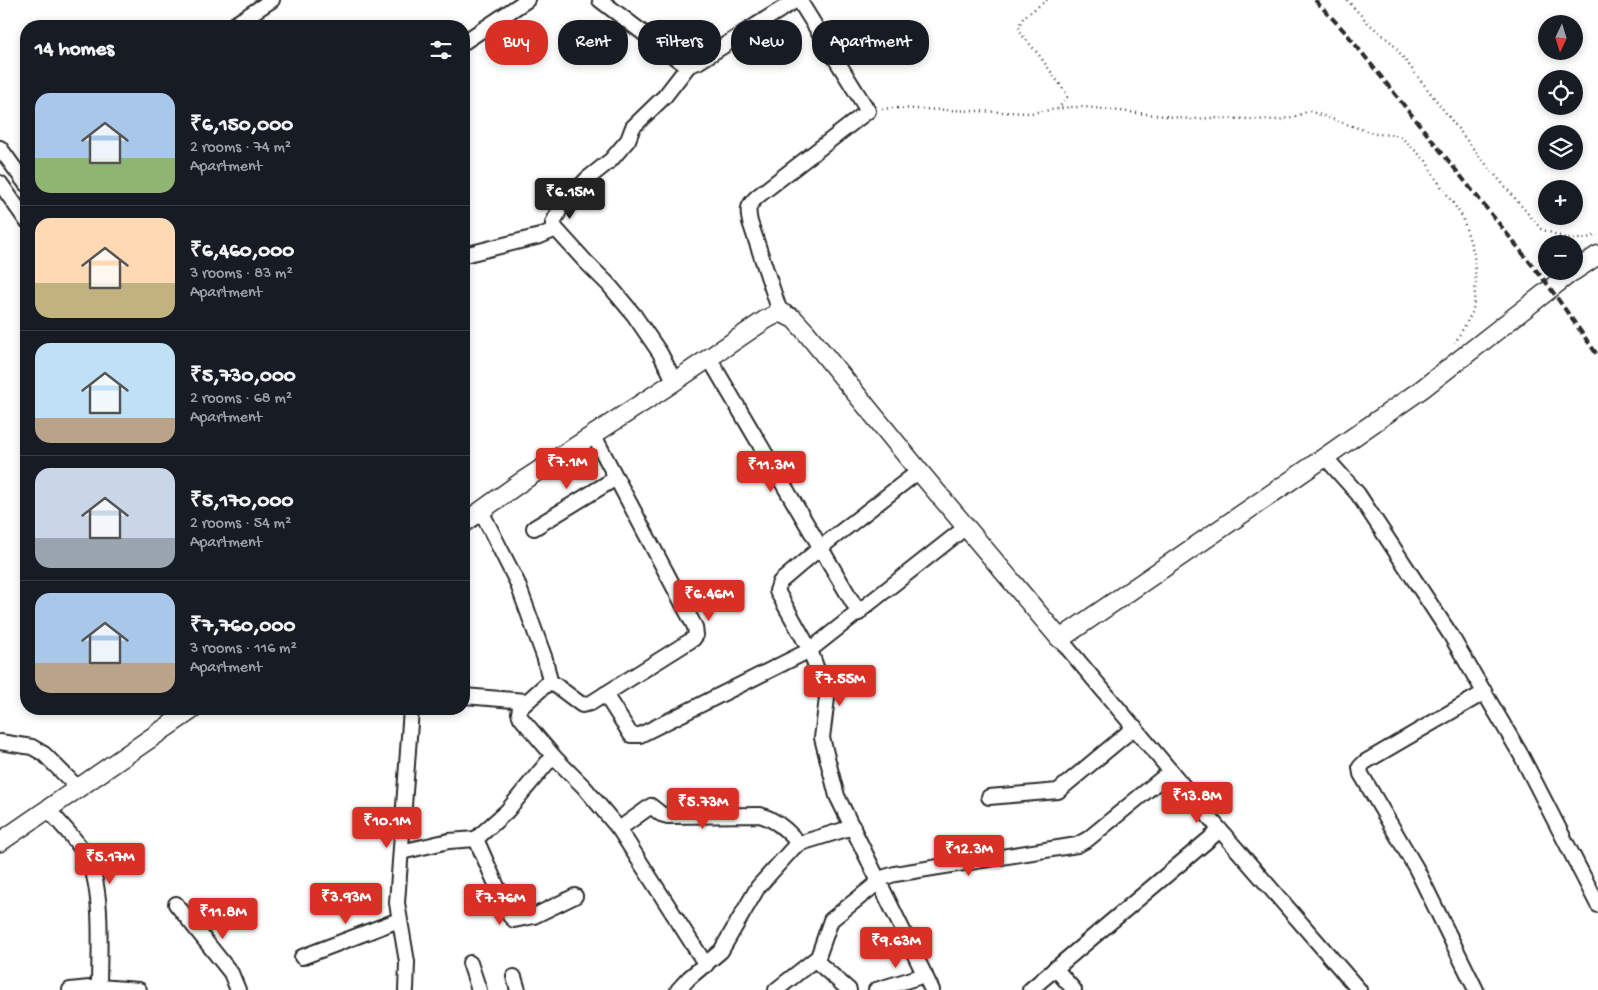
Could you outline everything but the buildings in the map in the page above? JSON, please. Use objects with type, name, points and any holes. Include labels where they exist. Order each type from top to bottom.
[{"type":"street","points":[[241,20],[272,0]]},
{"type":"street","points":[[470,38],[527,0]]},
{"type":"street","points":[[600,0],[638,29]]},
{"type":"street","points":[[721,48],[798,0],[868,111],[749,205],[750,222],[780,312],[799,324],[919,471],[1220,830],[1359,990]]},
{"type":"street","points":[[674,382],[660,352],[637,319],[614,290],[556,229],[553,221],[560,209],[587,179],[611,160],[628,140],[633,127],[665,96],[689,65]]},
{"type":"street","points":[[0,148],[20,164]]},
{"type":"street","points":[[0,178],[20,166]]},
{"type":"street","points":[[0,183],[20,211]]},
{"type":"street","points":[[470,254],[540,236],[556,229]]},
{"type":"street","points":[[1583,265],[1598,254]]},
{"type":"street","points":[[1060,638],[1325,457],[1456,362],[1562,280]]},
{"type":"street","points":[[470,519],[521,482],[765,320],[780,312]]},
{"type":"street","points":[[709,358],[859,613]]},
{"type":"street","points":[[481,511],[517,582],[545,659],[550,681],[583,706],[591,703],[693,639],[697,632],[593,434]]},
{"type":"street","points":[[1325,457],[1358,494],[1450,634],[1521,755],[1598,905]]},
{"type":"street","points":[[919,471],[820,548],[780,582],[777,591],[810,650],[827,698],[823,743],[837,796],[932,990]]},
{"type":"street","points":[[534,528],[616,478]]},
{"type":"street","points":[[605,694],[630,735],[637,736],[810,650],[966,527]]},
{"type":"street","points":[[550,681],[526,701],[519,710],[521,718],[555,758],[584,787],[619,829],[706,965]]},
{"type":"street","points":[[1476,990],[1416,868],[1361,774],[1360,767],[1365,762],[1485,692]]},
{"type":"street","points":[[470,696],[526,701]]},
{"type":"street","points":[[0,842],[184,715]]},
{"type":"street","points":[[406,990],[407,962],[397,903],[411,715]]},
{"type":"street","points":[[989,797],[1058,791],[1135,727]]},
{"type":"street","points":[[0,742],[32,747],[38,750],[54,763],[78,788]]},
{"type":"street","points":[[401,852],[449,841],[476,839],[498,821],[547,763],[555,758]]},
{"type":"street","points":[[776,990],[815,960],[820,952],[827,926],[831,920],[879,881],[895,874],[1077,845],[1088,839],[1172,771]]},
{"type":"street","points":[[619,829],[651,806],[668,816],[760,815],[766,816],[782,826],[795,839],[795,846]]},
{"type":"street","points":[[48,809],[87,858],[95,880],[98,907],[99,987]]},
{"type":"street","points":[[686,987],[725,946],[758,887],[795,846],[853,827]]},
{"type":"street","points":[[1030,990],[1220,830]]},
{"type":"street","points":[[476,839],[512,919],[519,920],[534,916],[575,896]]},
{"type":"street","points":[[176,904],[232,973],[238,990]]},
{"type":"street","points":[[302,957],[399,920]]},
{"type":"street","points":[[815,960],[849,990]]},
{"type":"street","points":[[470,964],[479,990]]},
{"type":"street","points":[[1055,968],[1074,990]]},
{"type":"street","points":[[876,990],[925,975]]},
{"type":"street","points":[[70,990],[99,987],[139,990]]},
{"type":"path","points":[[1048,0],[1025,16],[1019,28],[1022,36],[1039,55],[1066,93],[1067,97],[1058,109]]},
{"type":"path","points":[[1347,0],[1396,49],[1479,156],[1541,229],[1568,239],[1583,239],[1598,235]]},
{"type":"path","points":[[868,111],[891,108],[1031,113],[1085,107],[1191,119],[1279,120],[1309,111],[1374,134],[1401,137],[1426,161],[1434,176],[1462,216],[1474,254],[1476,276],[1474,308],[1455,341],[1456,362]]},
{"type":"railway","points":[[1315,0],[1346,33],[1548,285],[1598,356]]}]
